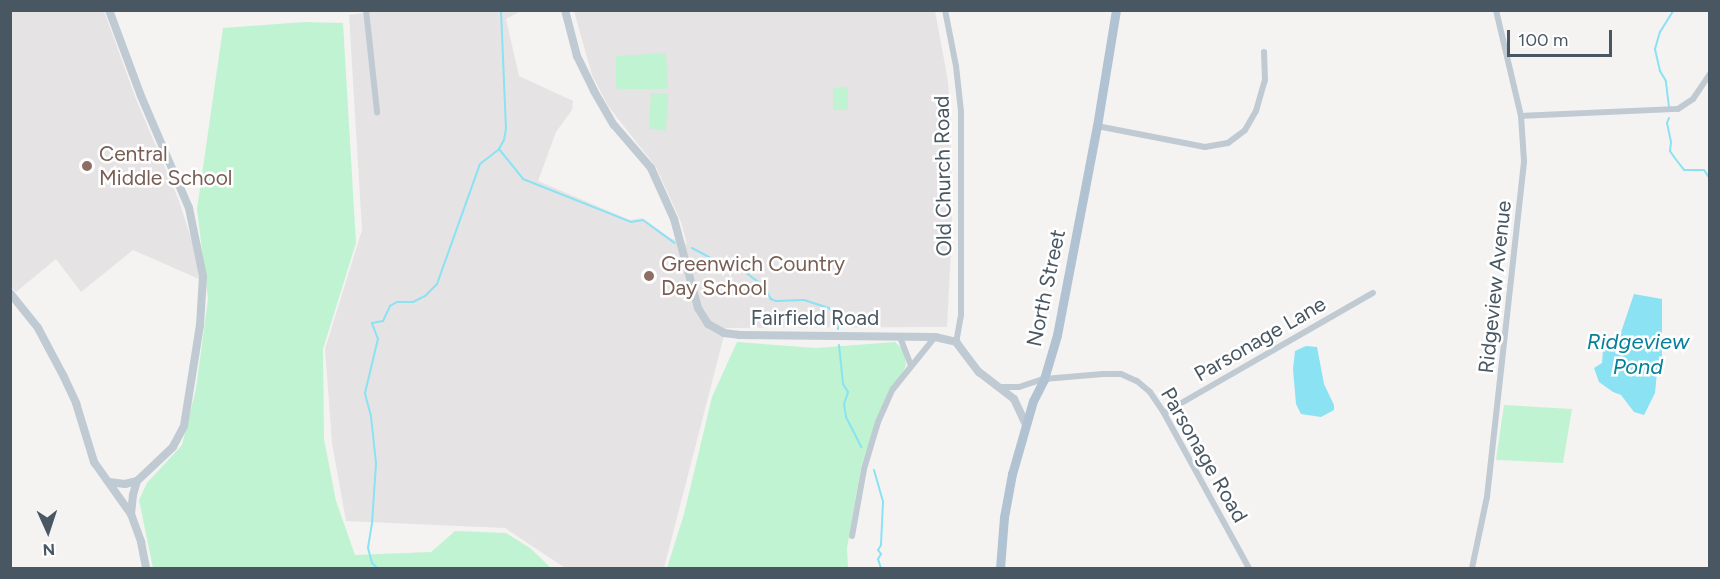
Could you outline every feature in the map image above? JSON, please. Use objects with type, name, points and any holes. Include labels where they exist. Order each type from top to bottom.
[{"type":"main road","name":"North Street","points":[[1000,568],[1004,517],[1026,425],[1033,401],[1044,379],[1057,335],[1097,126],[1116,10]]},
{"type":"street","points":[[109,10],[141,96],[189,208],[203,276],[200,325],[184,426],[173,447],[137,481],[125,484],[109,482]]},
{"type":"street","points":[[366,10],[377,111]]},
{"type":"street","name":"Fairfield Road","points":[[565,10],[577,56],[594,91],[614,124],[651,168],[674,219],[698,308],[708,324],[724,333],[740,335],[935,337],[956,342]]},
{"type":"street","name":"Old Church Road","points":[[945,10],[956,66],[960,111],[961,315],[956,342]]},
{"type":"street","name":"Ridgeview Avenue","points":[[1472,568],[1486,504],[1524,153],[1521,117],[1496,10]]},
{"type":"street","points":[[1097,126],[1205,147],[1228,142],[1245,130],[1256,111],[1265,80],[1264,52]]},
{"type":"street","points":[[1521,117],[1678,109],[1693,99],[1710,74]]},
{"type":"street","points":[[10,293],[29,315],[54,357],[76,403],[92,458],[131,514],[141,542],[146,568]]},
{"type":"street","name":"Parsonage Lane","points":[[1164,413],[1373,293]]},
{"type":"street","points":[[900,337],[911,365]]},
{"type":"street","points":[[852,536],[864,469],[878,422],[893,389],[935,337]]},
{"type":"street","points":[[956,342],[979,372],[1014,399],[1026,425]]},
{"type":"street","name":"Parsonage Road","points":[[1044,379],[1121,374],[1137,381],[1150,392],[1164,413],[1249,568]]},
{"type":"street","points":[[1001,387],[1019,387],[1044,379]]},
{"type":"street","points":[[131,514],[137,481]]},
{"type":"shaded area","name":"Greenwich Country Day School","points":[[364,10],[521,11],[506,19],[519,76],[573,101],[572,110],[556,132],[538,181],[630,220],[642,218],[670,238],[687,244],[681,222],[656,167],[608,106],[592,75],[574,11],[935,11],[948,81],[951,124],[952,232],[947,327],[726,328],[664,568],[565,568],[505,528],[346,521],[332,443],[325,349],[362,230],[349,15],[364,13]]},
{"type":"shaded area","name":"Central Middle School","points":[[11,11],[104,11],[136,99],[179,201],[196,254],[199,279],[133,250],[81,292],[56,259],[16,292],[11,287]]},
{"type":"green space","points":[[304,22],[343,23],[356,243],[323,349],[324,439],[336,501],[355,555],[431,552],[455,531],[506,533],[530,548],[551,568],[153,568],[139,500],[147,483],[182,445],[196,389],[208,299],[197,209],[223,28]]},
{"type":"green space","points":[[666,53],[668,87],[666,89],[618,89],[616,86],[616,56]]},
{"type":"green space","points":[[848,87],[848,110],[833,110],[833,88]]},
{"type":"green space","points":[[651,93],[668,94],[666,131],[649,128]]},
{"type":"green space","points":[[737,342],[816,348],[895,342],[904,350],[906,366],[875,426],[861,467],[847,548],[848,568],[667,568],[684,514],[712,397]]},
{"type":"green space","points":[[1504,405],[1572,409],[1563,463],[1496,460]]},
{"type":"water","name":"Ridgeview Pond","points":[[1634,294],[1662,299],[1662,362],[1657,372],[1655,393],[1644,415],[1634,412],[1621,395],[1599,382],[1594,368],[1602,363],[1603,350],[1618,341]]},
{"type":"water","points":[[1306,346],[1317,347],[1324,384],[1334,405],[1334,410],[1321,417],[1301,414],[1296,404],[1293,369],[1295,351]]},
{"type":"waterway","points":[[377,568],[372,563],[368,548],[376,463],[371,416],[365,393],[378,339],[372,323],[383,321],[390,306],[397,302],[413,302],[425,296],[437,284],[480,164],[499,149],[504,140],[506,129],[501,10]]},
{"type":"waterway","points":[[1669,107],[1666,81],[1660,71],[1655,49],[1660,32],[1674,10]]},
{"type":"waterway","points":[[1669,118],[1667,123],[1671,142],[1670,151],[1674,157],[1684,170],[1704,170],[1710,179]]},
{"type":"waterway","points":[[499,149],[523,179],[631,222],[643,220],[675,243]]},
{"type":"waterway","points":[[692,248],[713,259],[737,266],[764,286],[771,299],[776,301],[804,300],[829,308],[837,319],[838,329]]},
{"type":"waterway","points":[[839,345],[843,384],[848,392],[844,404],[846,417],[861,447]]},
{"type":"waterway","points":[[874,470],[883,502],[881,545],[878,550],[881,554],[878,559],[881,568]]},
{"type":"place","name":"Central Middle School","points":[[87,166]]},
{"type":"place","name":"Greenwich Country Day School","points":[[649,276]]}]
